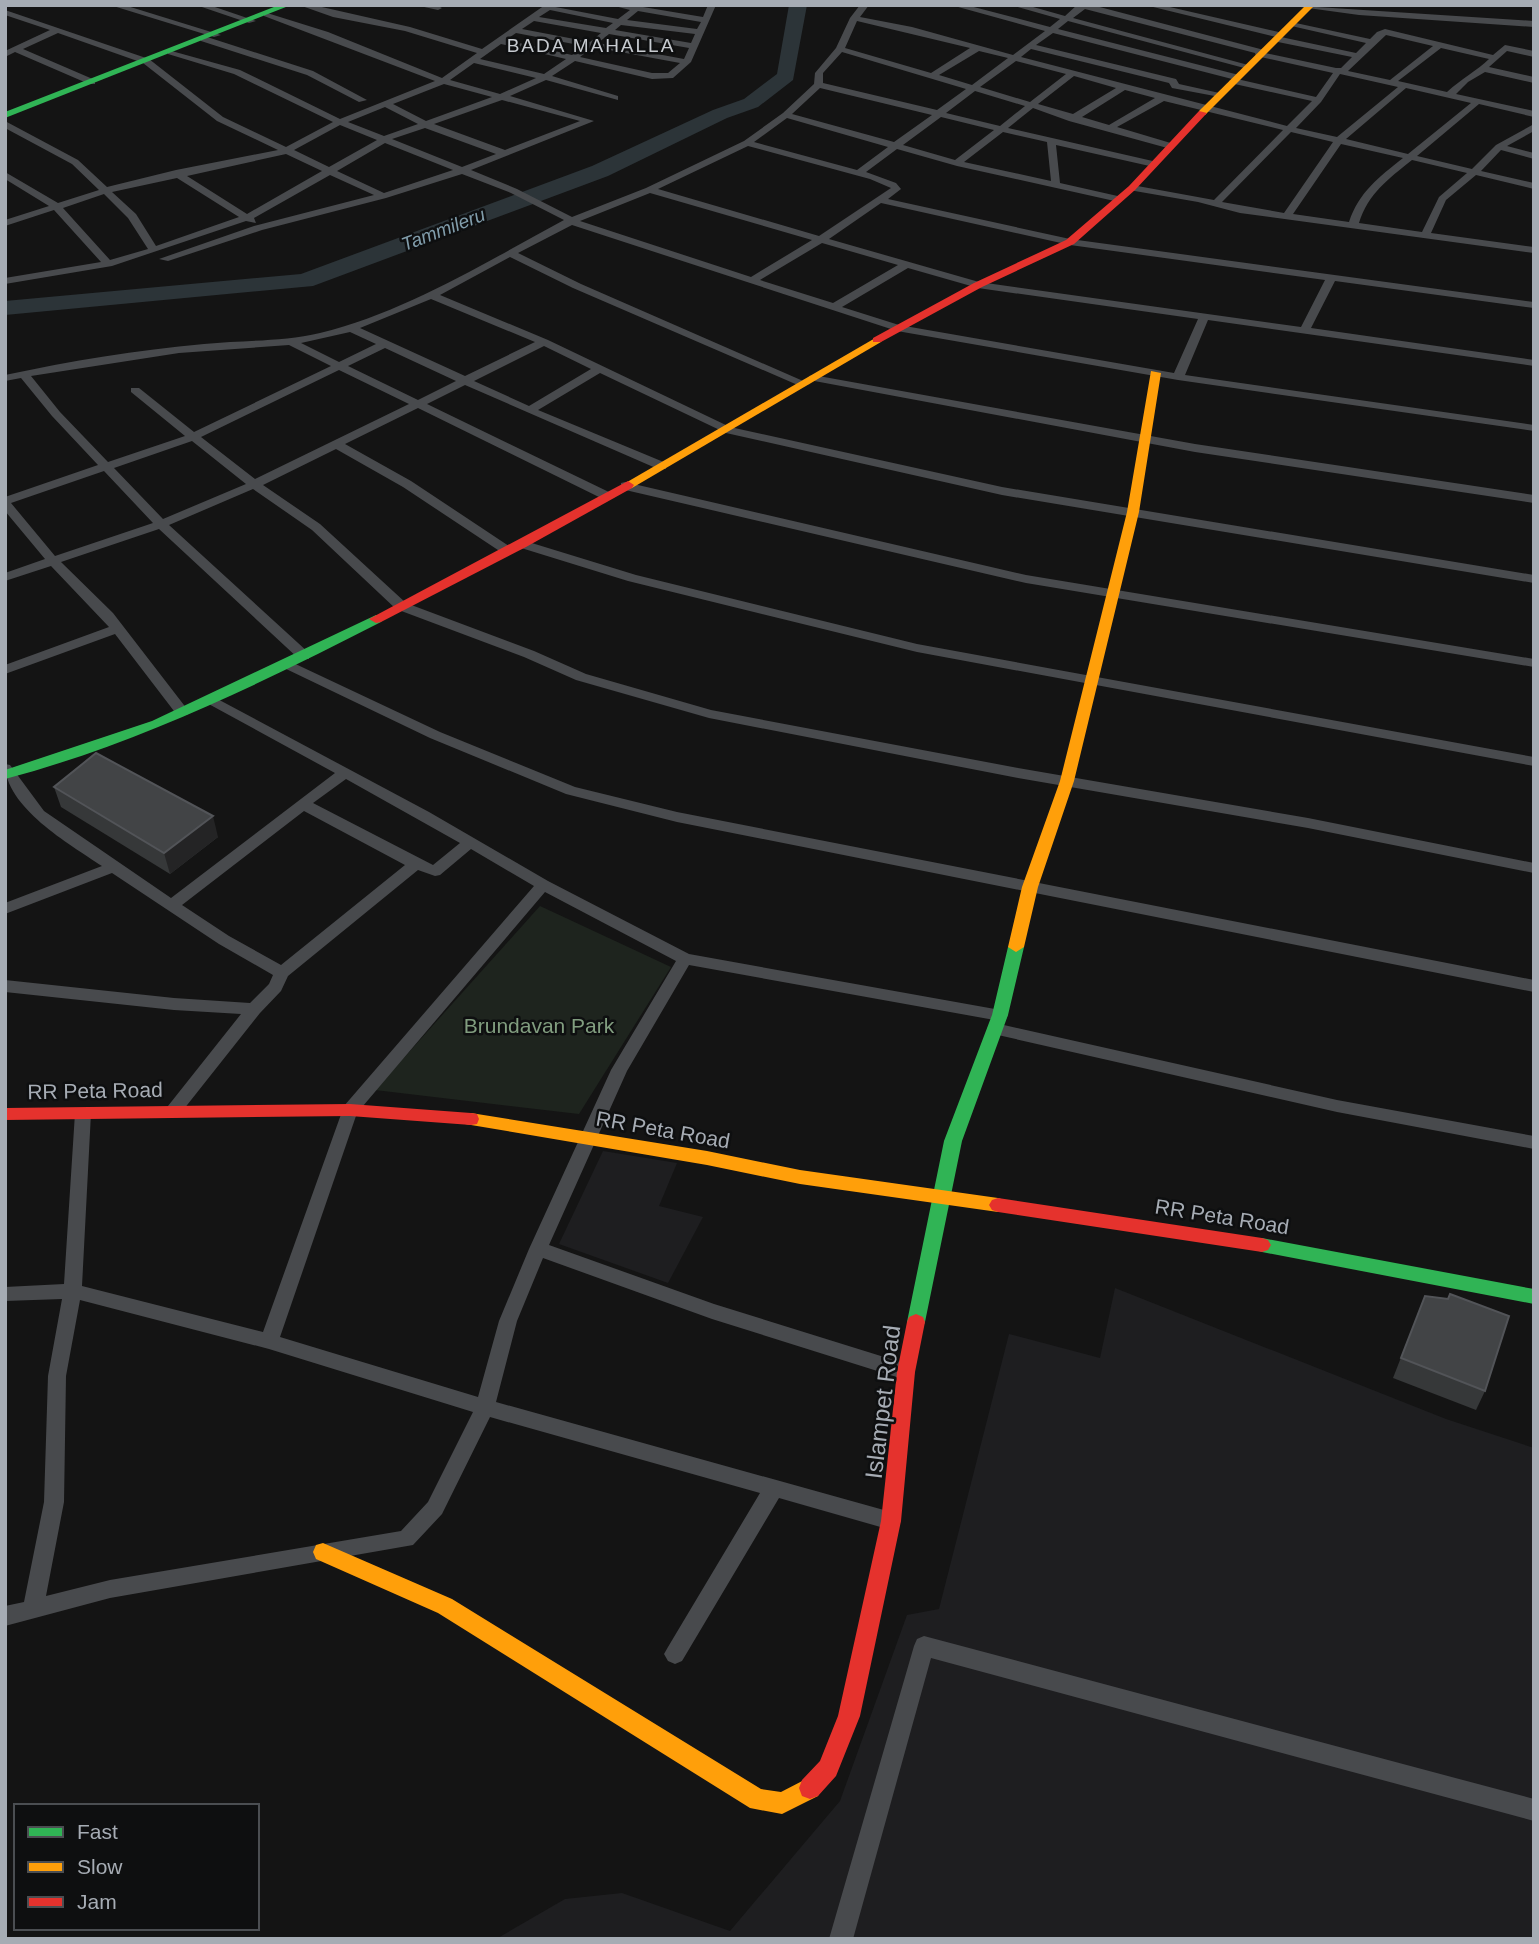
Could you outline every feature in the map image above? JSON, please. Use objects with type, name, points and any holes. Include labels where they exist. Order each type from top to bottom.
[{"type":"street","points":[[114,5],[310,74],[362,100]]},
{"type":"street","points":[[164,260],[258,228],[383,197],[463,170],[589,121],[443,81],[325,34],[200,5]]},
{"type":"street","points":[[5,115],[287,5]]},
{"type":"street","points":[[303,5],[407,29],[482,52]]},
{"type":"street","points":[[419,5],[438,8]]},
{"type":"street","points":[[615,5],[706,20]]},
{"type":"street","points":[[498,41],[663,77],[670,76],[687,62],[711,5]]},
{"type":"street","points":[[5,378],[132,355],[238,344],[290,342],[348,327],[433,296],[567,218],[649,190],[747,144],[786,115],[818,85],[820,73],[840,49],[854,18],[865,5]]},
{"type":"street","points":[[955,5],[1051,30],[1248,66],[1341,70],[1403,87],[1534,114]]},
{"type":"street","points":[[1015,5],[1248,66]]},
{"type":"street","points":[[859,173],[975,89],[1083,5],[1248,66],[1318,100]]},
{"type":"street","points":[[1149,5],[1282,33],[1358,56]]},
{"type":"street","points":[[1290,5],[1534,24]]},
{"type":"street","points":[[5,223],[104,191],[285,151],[340,122],[443,81],[549,6],[619,22],[700,32]]},
{"type":"street","points":[[7,279],[108,264],[249,217],[331,173],[384,139],[501,97],[545,77],[574,58],[638,7]]},
{"type":"street","points":[[282,973],[113,867],[39,814],[6,772],[157,724],[304,656],[515,547],[662,466],[897,328],[978,285],[1070,242],[1126,193],[1205,109],[1309,7]]},
{"type":"street","points":[[5,12],[146,61],[220,118],[383,197]]},
{"type":"street","points":[[530,18],[694,46]]},
{"type":"street","points":[[854,18],[912,30],[1205,109],[1534,186]]},
{"type":"street","points":[[1449,95],[1465,80],[1484,69],[1505,48],[1516,22]]},
{"type":"street","points":[[5,54],[58,30]]},
{"type":"street","points":[[513,30],[687,62]]},
{"type":"street","points":[[1216,203],[1318,100],[1341,70],[1380,34],[1385,32],[1495,58]]},
{"type":"street","points":[[1282,33],[1374,42]]},
{"type":"street","points":[[1391,83],[1439,45]]},
{"type":"street","points":[[1029,46],[1172,81],[1175,86],[1220,94]]},
{"type":"street","points":[[932,76],[977,48]]},
{"type":"street","points":[[1505,48],[1534,54]]},
{"type":"street","points":[[840,49],[1171,146]]},
{"type":"street","points":[[17,50],[92,82]]},
{"type":"street","points":[[171,52],[237,72],[340,122],[514,191],[567,218],[897,328],[1178,377],[1534,428]]},
{"type":"street","points":[[472,60],[545,77],[615,98]]},
{"type":"street","points":[[1484,69],[1534,80]]},
{"type":"street","points":[[957,163],[1072,74]]},
{"type":"street","points":[[818,85],[942,113],[1051,142],[1154,164]]},
{"type":"street","points":[[1286,217],[1338,141],[1403,87]]},
{"type":"street","points":[[1072,118],[1124,88]]},
{"type":"street","points":[[1108,129],[1162,98]]},
{"type":"street","points":[[1353,226],[1359,207],[1372,188],[1478,101]]},
{"type":"street","points":[[386,104],[427,125],[503,153]]},
{"type":"street","points":[[786,115],[895,147],[1056,186],[1216,203],[1233,209],[1286,217],[1534,250]]},
{"type":"street","points":[[5,124],[75,162],[132,216],[154,250]]},
{"type":"street","points":[[1426,236],[1443,199],[1499,147],[1534,127]]},
{"type":"street","points":[[1051,142],[1056,186]]},
{"type":"street","points":[[747,144],[859,173],[895,187],[894,191],[820,240],[752,281]]},
{"type":"street","points":[[1499,147],[1534,156]]},
{"type":"street","points":[[176,173],[249,217],[258,228]]},
{"type":"street","points":[[5,175],[55,205],[108,264]]},
{"type":"street","points":[[5,189],[20,184]]},
{"type":"street","points":[[649,190],[978,285],[1534,363]]},
{"type":"street","points":[[880,200],[1070,242],[1534,305]]},
{"type":"street","points":[[510,253],[577,286],[808,381],[1146,439],[1534,499]]},
{"type":"street","points":[[834,307],[907,264]]},
{"type":"street","points":[[1306,330],[1332,276]]},
{"type":"street","points":[[433,296],[544,342],[726,430],[979,486],[1184,523],[1534,579]]},
{"type":"street","points":[[1178,377],[1205,317]]},
{"type":"street","points":[[348,327],[529,410],[662,466]]},
{"type":"street","points":[[290,342],[607,496]]},
{"type":"street","points":[[5,577],[161,524],[255,484],[419,406],[544,342]]},
{"type":"street","points":[[182,712],[118,628],[11,517],[5,502],[192,437],[385,344]]},
{"type":"street","points":[[529,410],[599,369]]},
{"type":"street","name":"Islampet Road","points":[[323,1552],[445,1606],[758,1800],[782,1803],[806,1792],[828,1768],[849,1716],[873,1613],[891,1521],[906,1372],[953,1141],[997,1022],[1030,887],[1067,781],[1133,512],[1155,373]]},
{"type":"street","points":[[23,374],[56,414],[161,524],[304,656]]},
{"type":"street","points":[[135,390],[192,437],[316,527],[401,606],[582,677],[709,714],[1308,823],[1534,868]]},
{"type":"street","points":[[336,444],[515,547],[917,649],[1093,679],[1534,762]]},
{"type":"street","points":[[625,486],[961,565],[1534,663]]},
{"type":"street","points":[[5,670],[118,628]]},
{"type":"street","points":[[287,664],[435,735],[571,791],[677,817],[1534,986]]},
{"type":"street","points":[[210,699],[345,772],[543,885],[685,959],[997,1022],[1338,1106],[1534,1143]]},
{"type":"street","points":[[172,905],[345,772]]},
{"type":"street","points":[[303,804],[416,864],[435,871],[470,842]]},
{"type":"street","points":[[174,1110],[254,1009],[275,987],[282,973],[416,864]]},
{"type":"street","points":[[5,909],[113,867]]},
{"type":"street","points":[[269,1341],[350,1110],[543,885]]},
{"type":"street","points":[[5,1616],[110,1588],[407,1539],[435,1508],[485,1406],[508,1321],[587,1138],[619,1070],[685,959]]},
{"type":"street","points":[[5,986],[174,1004],[254,1009]]},
{"type":"street","name":"RR Peta Road","points":[[5,1114],[350,1110],[454,1116],[800,1177],[1154,1227],[1308,1252],[1534,1297]]},
{"type":"street","points":[[33,1608],[54,1502],[57,1376],[73,1291],[82,1113]]},
{"type":"street","points":[[538,1249],[712,1311],[906,1372]]},
{"type":"street","points":[[5,1294],[73,1291],[269,1341],[485,1406],[891,1521]]},
{"type":"street","points":[[676,1654],[774,1488]]},
{"type":"street","points":[[841,1939],[924,1646],[1534,1810]]},
{"type":"shaded area","points":[[603,1151],[677,1163],[659,1206],[703,1217],[668,1283],[559,1244]]},
{"type":"shaded area","points":[[1115,1288],[1446,1419],[1534,1448],[1534,1939],[496,1939],[565,1899],[622,1893],[730,1931],[840,1801],[907,1615],[939,1609],[1009,1334],[1100,1358]]},
{"type":"green space","name":"Brundavan Park","points":[[540,906],[671,967],[579,1114],[375,1090]]},
{"type":"building","points":[[96,753],[213,816],[164,853],[54,787]]},
{"type":"building","points":[[1450,1294],[1509,1316],[1485,1391],[1401,1358],[1425,1296],[1448,1299]]},
{"type":"waterway","name":"Tammileru","points":[[5,308],[305,281],[600,171],[720,114],[751,103],[786,76],[798,5]]},
{"type":"traffic: fast","points":[[5,115],[287,5]]},
{"type":"traffic: fast","points":[[5,775],[157,724],[304,656],[376,619]]},
{"type":"traffic: fast","points":[[916,1322],[953,1141],[1000,1015],[1016,947]]},
{"type":"traffic: fast","points":[[1262,1245],[1534,1297]]},
{"type":"traffic: slow","points":[[1202,113],[1311,5]]},
{"type":"traffic: slow","points":[[628,485],[877,340]]},
{"type":"traffic: slow","points":[[1016,947],[1030,887],[1067,781],[1133,512],[1155,373]]},
{"type":"traffic: slow","points":[[471,1119],[707,1158],[800,1177],[998,1205]]},
{"type":"traffic: slow","points":[[323,1552],[445,1606],[758,1800],[782,1803],[810,1788]]},
{"type":"traffic: jam","points":[[877,340],[978,285],[1070,242],[1132,188],[1202,113]]},
{"type":"traffic: jam","points":[[376,619],[522,544],[628,485]]},
{"type":"traffic: jam","points":[[5,1114],[350,1110],[471,1119]]},
{"type":"traffic: jam","points":[[998,1205],[1262,1245]]},
{"type":"traffic: jam","points":[[810,1788],[828,1768],[849,1716],[891,1521],[906,1372],[916,1322]]},
{"type":"district","name":"BADA MAHALLA","points":[[591,45]]}]
